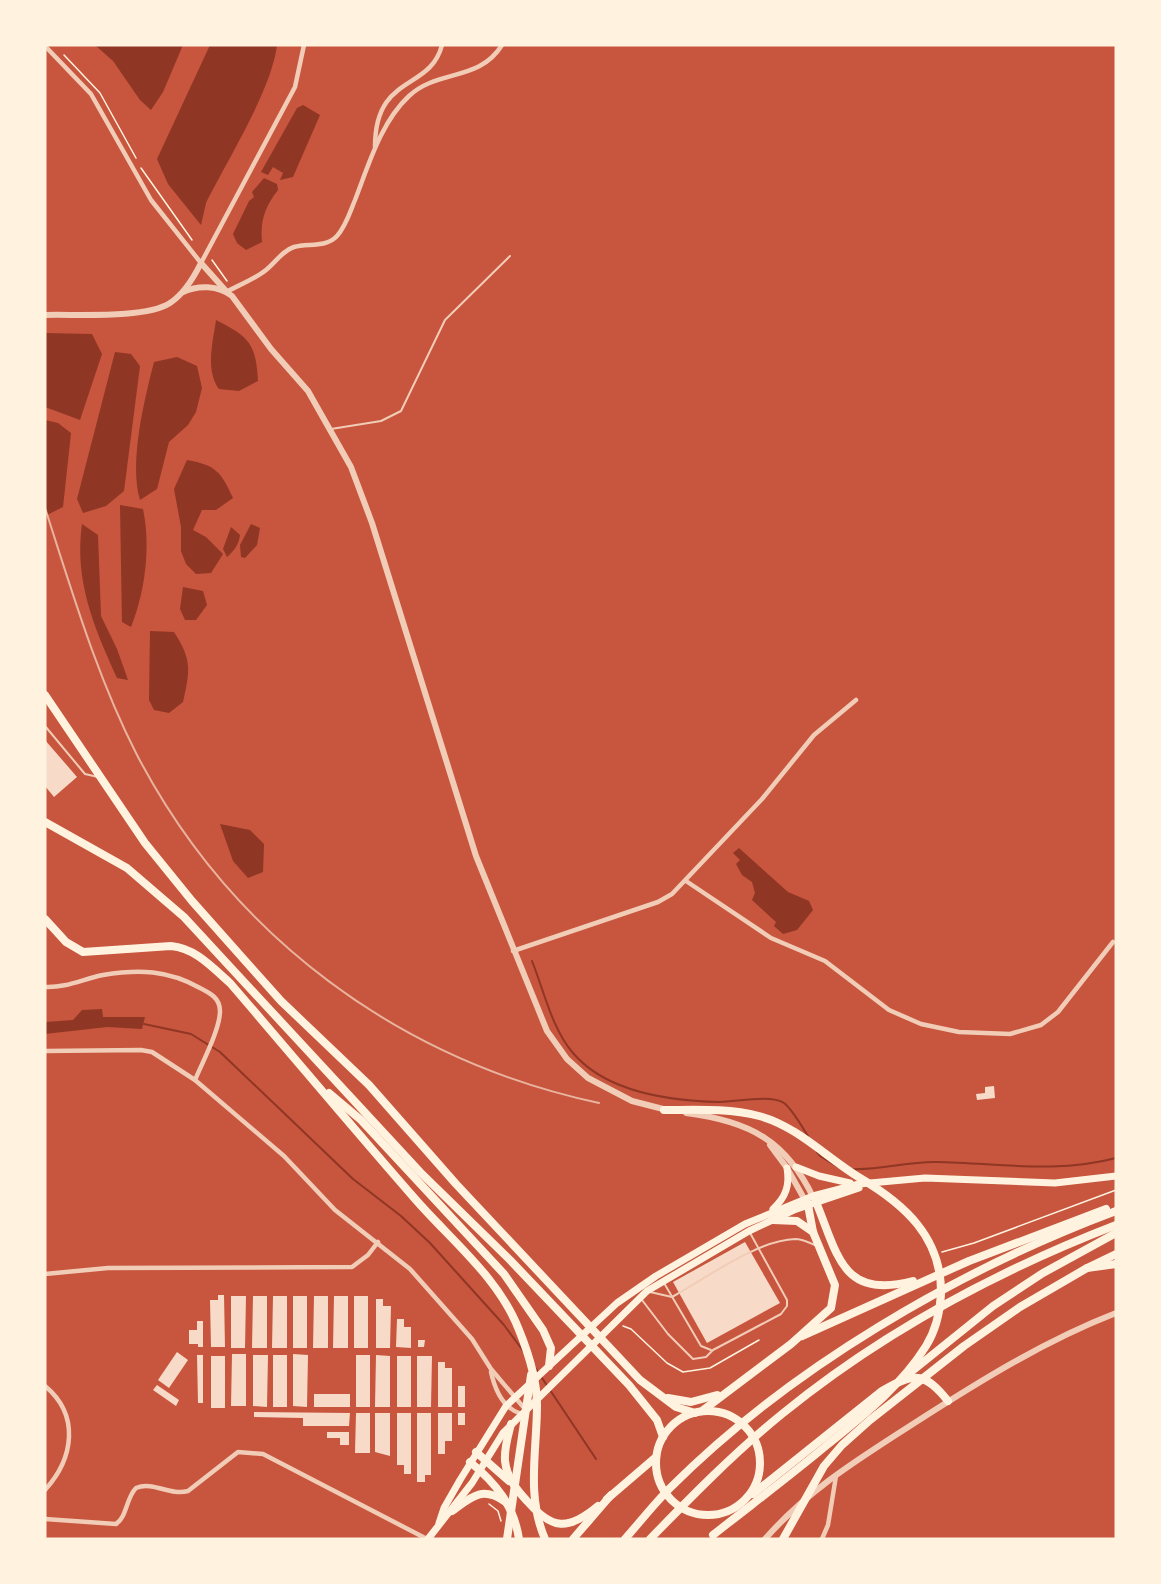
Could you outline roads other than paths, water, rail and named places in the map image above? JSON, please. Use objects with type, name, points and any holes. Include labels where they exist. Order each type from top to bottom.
[{"type":"highway","points":[[810,1200],[845,1269],[855,1278],[872,1285],[885,1286],[935,1275]]},
{"type":"highway","points":[[802,1336],[935,1275],[1085,1215],[1116,1208]]},
{"type":"highway","points":[[625,1539],[670,1488],[777,1396],[895,1317],[1012,1255],[1116,1208]]},
{"type":"highway","points":[[650,1539],[724,1463],[815,1389],[930,1314],[1051,1251],[1116,1225]]},
{"type":"highway","points":[[901,1380],[993,1306],[1043,1273],[1116,1233]]},
{"type":"highway","points":[[1087,1268],[1116,1254]]},
{"type":"highway","points":[[507,1539],[533,1377]]},
{"type":"highway","points":[[470,1462],[480,1470],[511,1507],[519,1539]]},
{"type":"highway","points":[[452,1511],[472,1496],[484,1492],[494,1494],[511,1507]]},
{"type":"highway","points":[[573,1539],[612,1495]]},
{"type":"main road","points":[[45,695],[145,843],[200,909],[282,1001],[369,1085],[456,1184],[614,1353],[658,1394],[676,1407],[697,1413],[716,1412],[731,1417],[752,1434],[759,1451],[760,1474],[747,1498]]},
{"type":"main road","points":[[45,822],[127,868],[184,917],[420,1172],[606,1361],[653,1413],[663,1437]]},
{"type":"main road","points":[[45,919],[66,942],[83,952],[171,946],[183,947],[194,952],[230,983],[423,1207],[489,1278],[512,1313],[527,1352],[533,1377],[537,1402],[533,1492],[537,1518],[545,1539]]},
{"type":"main road","points":[[313,1079],[361,1120],[504,1274],[531,1311],[551,1348],[546,1368]]},
{"type":"main road","points":[[664,1110],[712,1110],[760,1116],[796,1134],[886,1194],[911,1216],[924,1231],[936,1256],[940,1276],[940,1303],[936,1326],[928,1344],[894,1386],[871,1408],[711,1537]]},
{"type":"main road","points":[[427,1539],[452,1511],[511,1424],[556,1380],[563,1369],[602,1330],[616,1321],[640,1297],[663,1280],[771,1216],[785,1195],[791,1167],[819,1176],[859,1184]]},
{"type":"main road","points":[[420,1172],[469,1236]]},
{"type":"main road","points":[[439,1523],[444,1508],[476,1452],[507,1406],[533,1377],[630,1293],[714,1241],[810,1200],[859,1184],[953,1178],[1054,1183],[1116,1176]]},
{"type":"main road","points":[[810,1200],[881,1181]]},
{"type":"main road","points":[[738,1507],[721,1514],[693,1513],[672,1500],[659,1480],[656,1457],[663,1437],[675,1423],[697,1413],[802,1336],[828,1314],[834,1301],[835,1285],[813,1232],[810,1200]]},
{"type":"main road","points":[[771,1216],[797,1221],[813,1232]]},
{"type":"main road","points":[[783,1539],[816,1477],[842,1445],[964,1346],[1053,1287],[1087,1268],[1116,1264]]},
{"type":"main road","points":[[711,1537],[747,1498],[882,1390],[901,1380],[920,1377],[929,1380],[948,1401]]},
{"type":"main road","points":[[658,1394],[672,1400],[694,1402],[708,1399],[730,1389]]},
{"type":"main road","points":[[511,1424],[504,1453],[513,1486]]},
{"type":"main road","points":[[476,1452],[542,1517],[558,1524],[582,1519],[656,1457]]},
{"type":"street","points":[[45,315],[148,311],[171,302],[183,292],[201,263],[295,87],[304,45]]},
{"type":"street","points":[[375,147],[378,115],[382,106],[405,84],[433,65],[442,45]]},
{"type":"street","points":[[183,292],[202,287],[226,292],[265,271],[292,248],[318,245],[336,238],[345,226],[375,147],[394,112],[410,95],[428,82],[461,76],[498,52],[502,45]]},
{"type":"street","points":[[45,46],[91,94],[151,200],[271,349],[301,381],[348,461],[368,512],[476,856],[547,1031],[567,1059],[588,1078],[609,1091],[632,1101],[664,1110],[731,1120],[750,1128],[766,1140],[791,1167],[810,1200]]},
{"type":"street","points":[[513,951],[658,902],[686,881],[762,799],[814,735],[856,700]]},
{"type":"street","points":[[686,881],[771,938],[825,961],[889,1010],[921,1024],[959,1032],[1010,1034],[1041,1025],[1058,1012],[1113,942]]},
{"type":"street","points":[[45,987],[67,986],[104,975],[168,973],[212,995],[218,1002],[219,1017],[195,1080]]},
{"type":"street","points":[[45,1051],[141,1050],[152,1052],[195,1080],[284,1156],[335,1210],[410,1269],[472,1339],[491,1369],[516,1398],[523,1412]]},
{"type":"street","points":[[45,1274],[108,1268],[352,1267],[368,1255],[378,1242]]},
{"type":"street","points":[[765,1539],[805,1497],[837,1473],[948,1401],[1045,1344],[1116,1313]]},
{"type":"street","points":[[491,1369],[496,1388],[507,1406],[523,1412]]},
{"type":"street","points":[[45,1386],[62,1404],[70,1430],[66,1457],[45,1490]]},
{"type":"street","points":[[45,1519],[116,1524],[120,1521],[129,1496],[137,1487],[153,1486],[185,1492],[236,1453],[263,1454],[427,1539]]},
{"type":"street","points":[[822,1539],[828,1525],[837,1473]]},
{"type":"lane","points":[[331,429],[381,421],[401,411],[445,320],[510,256]]},
{"type":"lane","points":[[45,726],[85,774],[103,778]]},
{"type":"lane","points":[[630,1293],[640,1297],[660,1325],[688,1355],[700,1360],[713,1350],[784,1311],[787,1300],[749,1231]]},
{"type":"lane","points":[[647,1292],[672,1297],[759,1249],[794,1239],[821,1249]]},
{"type":"lane","points":[[663,1280],[701,1346],[704,1349],[713,1350]]},
{"type":"waterway","points":[[532,961],[559,1033],[573,1053],[603,1077],[640,1092],[681,1099],[720,1102],[778,1100],[791,1110],[808,1136]]},
{"type":"waterway","points":[[144,1024],[191,1034],[220,1052],[353,1179],[401,1216],[430,1243],[504,1325],[524,1352]]},
{"type":"waterway","points":[[817,1152],[838,1167]]},
{"type":"waterway","points":[[850,1169],[872,1169],[926,1162],[1049,1167],[1094,1163],[1116,1158]]},
{"type":"waterway","points":[[534,1366],[596,1459]]},
{"type":"railway","points":[[45,508],[86,633],[137,755],[176,820],[221,880],[272,934],[329,981],[390,1022],[456,1056],[526,1083],[599,1103]]}]
